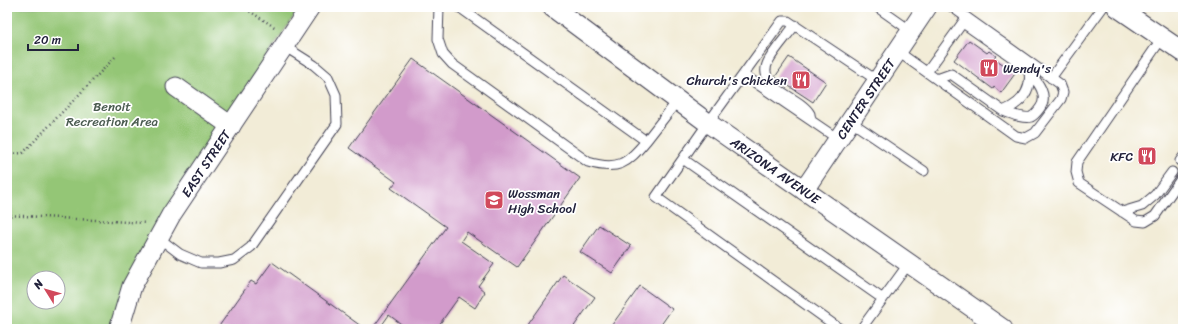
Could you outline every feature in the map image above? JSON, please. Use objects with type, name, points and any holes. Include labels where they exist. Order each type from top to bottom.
[{"type":"street","name":"EAST STREET","points":[[119,329],[132,286],[171,215],[231,126],[283,39],[310,7]]},
{"type":"street","name":"ARIZONA AVENUE","points":[[552,7],[708,123],[1002,329]]},
{"type":"street","name":"CENTER STREET","points":[[804,190],[927,7]]},
{"type":"street","points":[[1117,7],[1183,52]]},
{"type":"street","points":[[176,87],[231,126]]},
{"type":"lane","points":[[439,7],[438,39],[443,54],[452,64],[588,162],[602,166],[617,166],[625,161],[636,153],[678,100]]},
{"type":"lane","points":[[459,7],[646,141]]},
{"type":"lane","points":[[937,79],[951,74],[1003,111],[1016,116],[1031,117],[1036,114],[1042,106],[1042,90],[1030,72],[965,20],[952,7]]},
{"type":"lane","points":[[1051,78],[1103,7]]},
{"type":"lane","points":[[880,8],[911,31]]},
{"type":"lane","points":[[927,72],[965,20]]},
{"type":"lane","points":[[898,51],[1016,136],[1026,138],[1036,133],[1061,99],[1063,92],[1060,84],[965,20]]},
{"type":"lane","points":[[840,329],[656,197],[782,21],[788,21],[795,25],[878,81]]},
{"type":"lane","points":[[795,25],[768,61],[766,69],[767,79],[803,107],[810,114],[811,120]]},
{"type":"lane","points":[[1162,38],[1077,162],[1076,172],[1079,183],[1136,221],[1145,222],[1155,216],[1183,176]]},
{"type":"lane","points":[[159,238],[180,254],[201,263],[219,264],[234,260],[251,247],[337,124],[336,95],[328,77],[283,39]]},
{"type":"lane","points":[[1003,111],[1014,106],[1029,88],[1030,72]]},
{"type":"lane","points":[[744,75],[838,139]]},
{"type":"lane","points":[[850,121],[924,171]]},
{"type":"lane","points":[[682,159],[883,299]]},
{"type":"lane","points":[[1122,212],[1142,206],[1155,195],[1172,172]]},
{"type":"lane","points":[[861,329],[909,263]]},
{"type":"path","points":[[243,7],[283,39]]},
{"type":"path","points":[[7,154],[23,153],[116,56]]},
{"type":"path","points":[[7,215],[147,223]]},
{"type":"green space","name":"Benoit Recreation Area","points":[[7,7],[300,7],[231,111],[119,329],[7,329]]},
{"type":"building","name":"Wendy's","points":[[969,40],[987,53],[989,51],[996,56],[994,58],[1004,65],[1005,63],[1017,71],[1001,93],[994,87],[993,89],[954,60]]},
{"type":"building","name":"Church's Chicken","points":[[789,57],[826,82],[813,102],[775,77]]},
{"type":"building","points":[[413,59],[580,178],[517,267],[467,232],[461,241],[494,264],[478,286],[485,292],[475,308],[459,297],[436,329],[408,329],[389,315],[379,329],[372,329],[446,227],[391,188],[396,182],[349,148]]},
{"type":"building","points":[[599,225],[631,246],[612,273],[580,252]]},
{"type":"building","points":[[272,262],[365,329],[217,329],[251,281],[256,284]]},
{"type":"building","points":[[563,275],[595,297],[572,329],[525,329]]},
{"type":"building","points":[[640,286],[672,309],[658,329],[609,329]]},
{"type":"place","name":"Wendy's","points":[[989,68]]},
{"type":"place","name":"Church's Chicken","points":[[801,80]]},
{"type":"place","name":"KFC","points":[[1147,156]]},
{"type":"place","name":"Wossman High School","points":[[494,200]]}]
